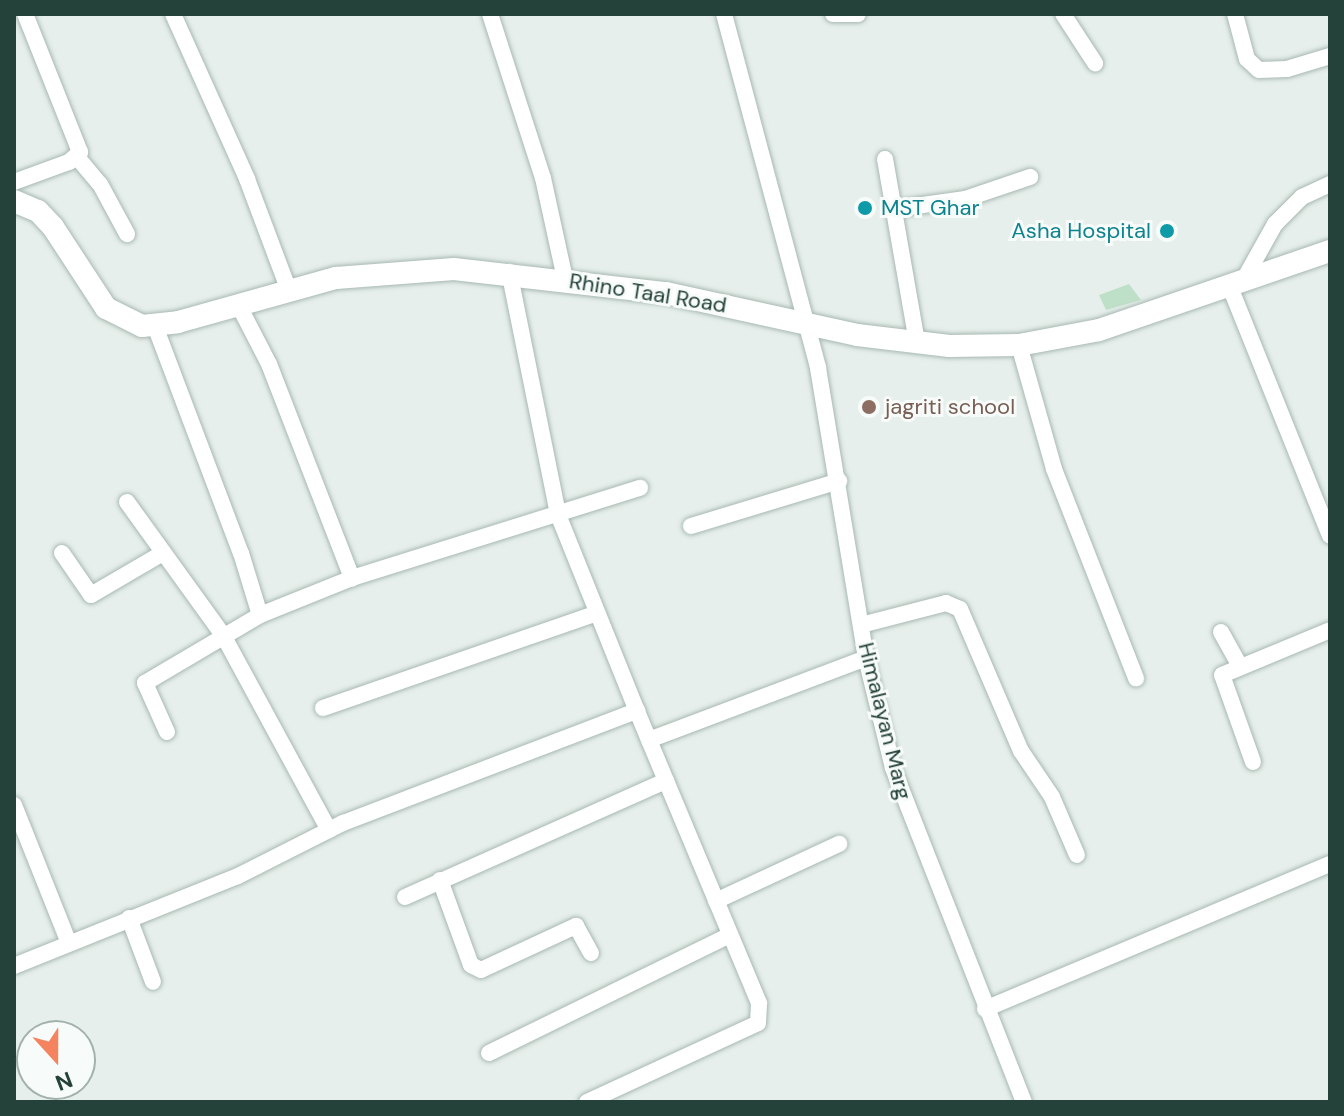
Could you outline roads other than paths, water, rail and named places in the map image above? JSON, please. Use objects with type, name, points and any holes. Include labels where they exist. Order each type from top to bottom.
[{"type":"street","points":[[25,14],[79,146],[77,157]]},
{"type":"street","points":[[173,14],[247,179],[288,288]]},
{"type":"street","points":[[490,14],[543,178],[565,279]]},
{"type":"street","name":"Himalayan Marg","points":[[724,14],[806,323],[839,481],[866,658],[893,768],[1024,1102]]},
{"type":"street","points":[[833,14],[858,14]]},
{"type":"street","points":[[1063,14],[1095,63]]},
{"type":"street","points":[[1235,14],[1247,59],[1259,70],[1287,69],[1330,56]]},
{"type":"street","points":[[14,182],[77,157]]},
{"type":"street","points":[[77,157],[100,184],[127,234]]},
{"type":"street","points":[[885,159],[917,342]]},
{"type":"street","points":[[894,209],[965,199],[1030,177]]},
{"type":"street","points":[[1330,184],[1302,197],[1275,224],[1236,285],[1330,536]]},
{"type":"street","name":"Rhino Taal Road","points":[[14,201],[38,211],[53,227],[117,317],[155,326],[288,288],[413,269],[509,272],[666,293],[806,323],[917,342],[1019,345],[1099,330],[1330,251]]},
{"type":"street","points":[[509,272],[558,514],[759,1003],[758,1023],[587,1102]]},
{"type":"street","points":[[238,304],[269,364],[352,578]]},
{"type":"street","points":[[155,326],[241,553],[260,615]]},
{"type":"street","points":[[1019,345],[1054,469],[1136,678]]},
{"type":"street","points":[[691,526],[839,481]]},
{"type":"street","points":[[167,732],[145,683],[260,615],[352,578],[640,488]]},
{"type":"street","points":[[127,502],[163,553],[190,582],[223,635],[329,830]]},
{"type":"street","points":[[62,553],[91,595],[163,553]]},
{"type":"street","points":[[861,625],[946,603],[960,609],[1021,751],[1052,797],[1077,855]]},
{"type":"street","points":[[323,708],[597,613]]},
{"type":"street","points":[[1253,762],[1222,681],[1225,671],[1330,630]]},
{"type":"street","points":[[1221,632],[1239,665]]},
{"type":"street","points":[[649,740],[866,658]]},
{"type":"street","points":[[14,966],[238,876],[329,830],[637,711]]},
{"type":"street","points":[[405,897],[666,781]]},
{"type":"street","points":[[14,805],[69,943]]},
{"type":"street","points":[[716,901],[839,844]]},
{"type":"street","points":[[985,1009],[1330,864]]},
{"type":"street","points":[[440,880],[471,965],[481,970],[576,926],[591,953]]},
{"type":"street","points":[[129,918],[153,982]]},
{"type":"street","points":[[489,1053],[730,935]]},
{"type":"place","name":"MST Ghar","points":[[865,208]]},
{"type":"place","name":"Asha Hospital","points":[[1167,231]]},
{"type":"place","name":"jagriti school","points":[[869,407]]}]
